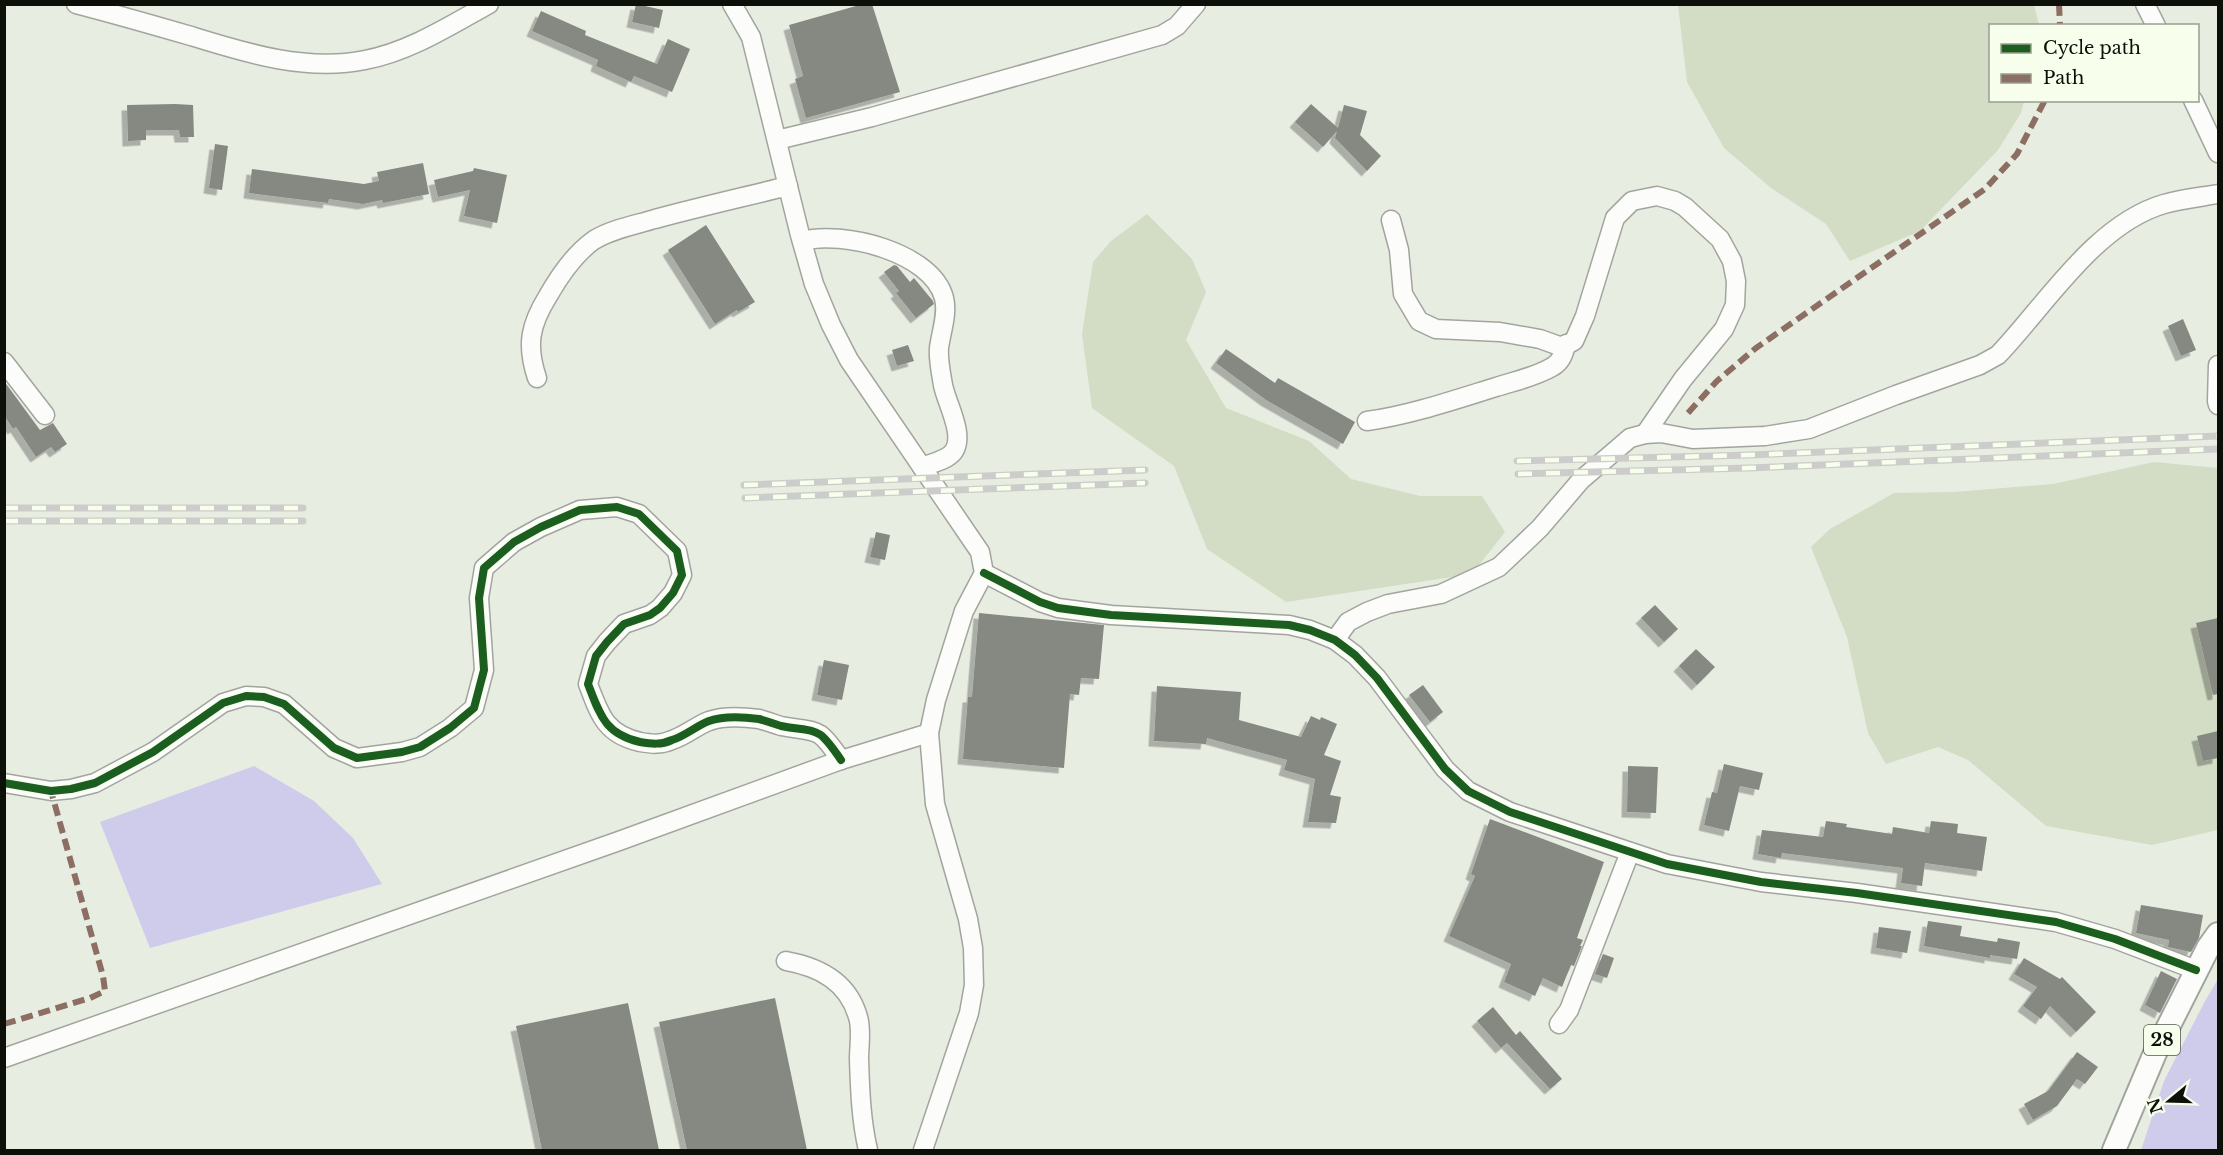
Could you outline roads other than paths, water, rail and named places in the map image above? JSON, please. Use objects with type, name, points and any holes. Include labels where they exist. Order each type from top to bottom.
[{"type":"main road","name":"28","points":[[2114,1150],[2141,1082],[2196,970],[2218,934]]},
{"type":"street","points":[[76,4],[243,51],[283,60],[336,64],[366,60],[391,53],[489,4]]},
{"type":"street","points":[[732,4],[751,38],[814,284],[849,360],[980,552],[984,573],[964,611],[936,700],[929,733],[935,804],[968,919],[973,948],[974,985],[969,1013],[923,1150]]},
{"type":"street","points":[[777,140],[872,117],[1162,35],[1177,26],[1196,4]]},
{"type":"street","points":[[2145,4],[2155,24]]},
{"type":"street","points":[[2194,102],[2218,153]]},
{"type":"street","points":[[537,378],[530,358],[530,341],[539,311],[562,271],[595,240],[633,225],[788,186]]},
{"type":"street","points":[[1335,640],[1348,622],[1367,612],[1388,604],[1441,594],[1499,567],[1539,528],[1581,480],[1630,438],[1661,433],[1693,439],[1710,439],[1765,436],[1809,429],[1980,365],[1998,355],[2084,258],[2120,227],[2142,213],[2165,203],[2218,194]]},
{"type":"street","points":[[1391,220],[1399,250],[1403,294],[1419,321],[1436,329],[1500,332],[1540,339],[1562,346],[1574,341],[1585,316],[1614,218],[1632,201],[1657,196],[1675,201],[1685,207],[1720,239],[1731,261],[1736,281],[1735,305],[1724,329],[1683,379],[1645,434]]},
{"type":"street","points":[[802,241],[822,238],[864,242],[887,248],[904,256],[940,285],[945,300],[945,319],[939,350],[944,388],[958,439],[954,452],[942,460],[922,466]]},
{"type":"street","points":[[1367,421],[1384,419],[1439,404],[1530,376],[1554,366],[1563,357],[1566,344]]},
{"type":"street","points":[[4,362],[45,415]]},
{"type":"street","points":[[2218,365],[2218,405]]},
{"type":"street","points":[[4,783],[51,791],[95,783],[153,752],[223,702],[246,696],[264,697],[284,704],[334,748],[357,758],[402,752],[420,747],[450,728],[474,708],[484,670],[479,598],[484,568],[514,542],[541,527],[580,510],[617,507],[639,514],[677,551],[682,575],[673,593],[660,608],[650,615],[624,624],[596,656],[588,684],[607,724],[615,733],[632,740],[655,745],[672,741],[709,721],[732,717],[759,719],[782,726],[817,731],[827,739],[841,760]]},
{"type":"street","points":[[984,573],[1040,602],[1058,608],[1111,615],[1289,625],[1335,640],[1377,678],[1445,769],[1468,791],[1510,812],[1630,852],[1667,864],[1761,882],[1857,893],[2056,922],[2115,939],[2196,970]]},
{"type":"street","points":[[4,1058],[619,842],[841,760],[929,733]]},
{"type":"street","points":[[1559,1024],[1569,1010],[1630,852]]},
{"type":"street","points":[[786,961],[810,966],[833,978],[850,998],[859,1018],[862,1124],[868,1150]]},
{"type":"railway","points":[[1517,461],[1749,455],[2218,436]]},
{"type":"railway","points":[[1518,474],[1749,468],[2218,449]]},
{"type":"railway","points":[[744,485],[1145,470]]},
{"type":"railway","points":[[745,498],[1145,483]]},
{"type":"railway","points":[[4,508],[303,508]]},
{"type":"railway","points":[[4,521],[303,521]]}]
